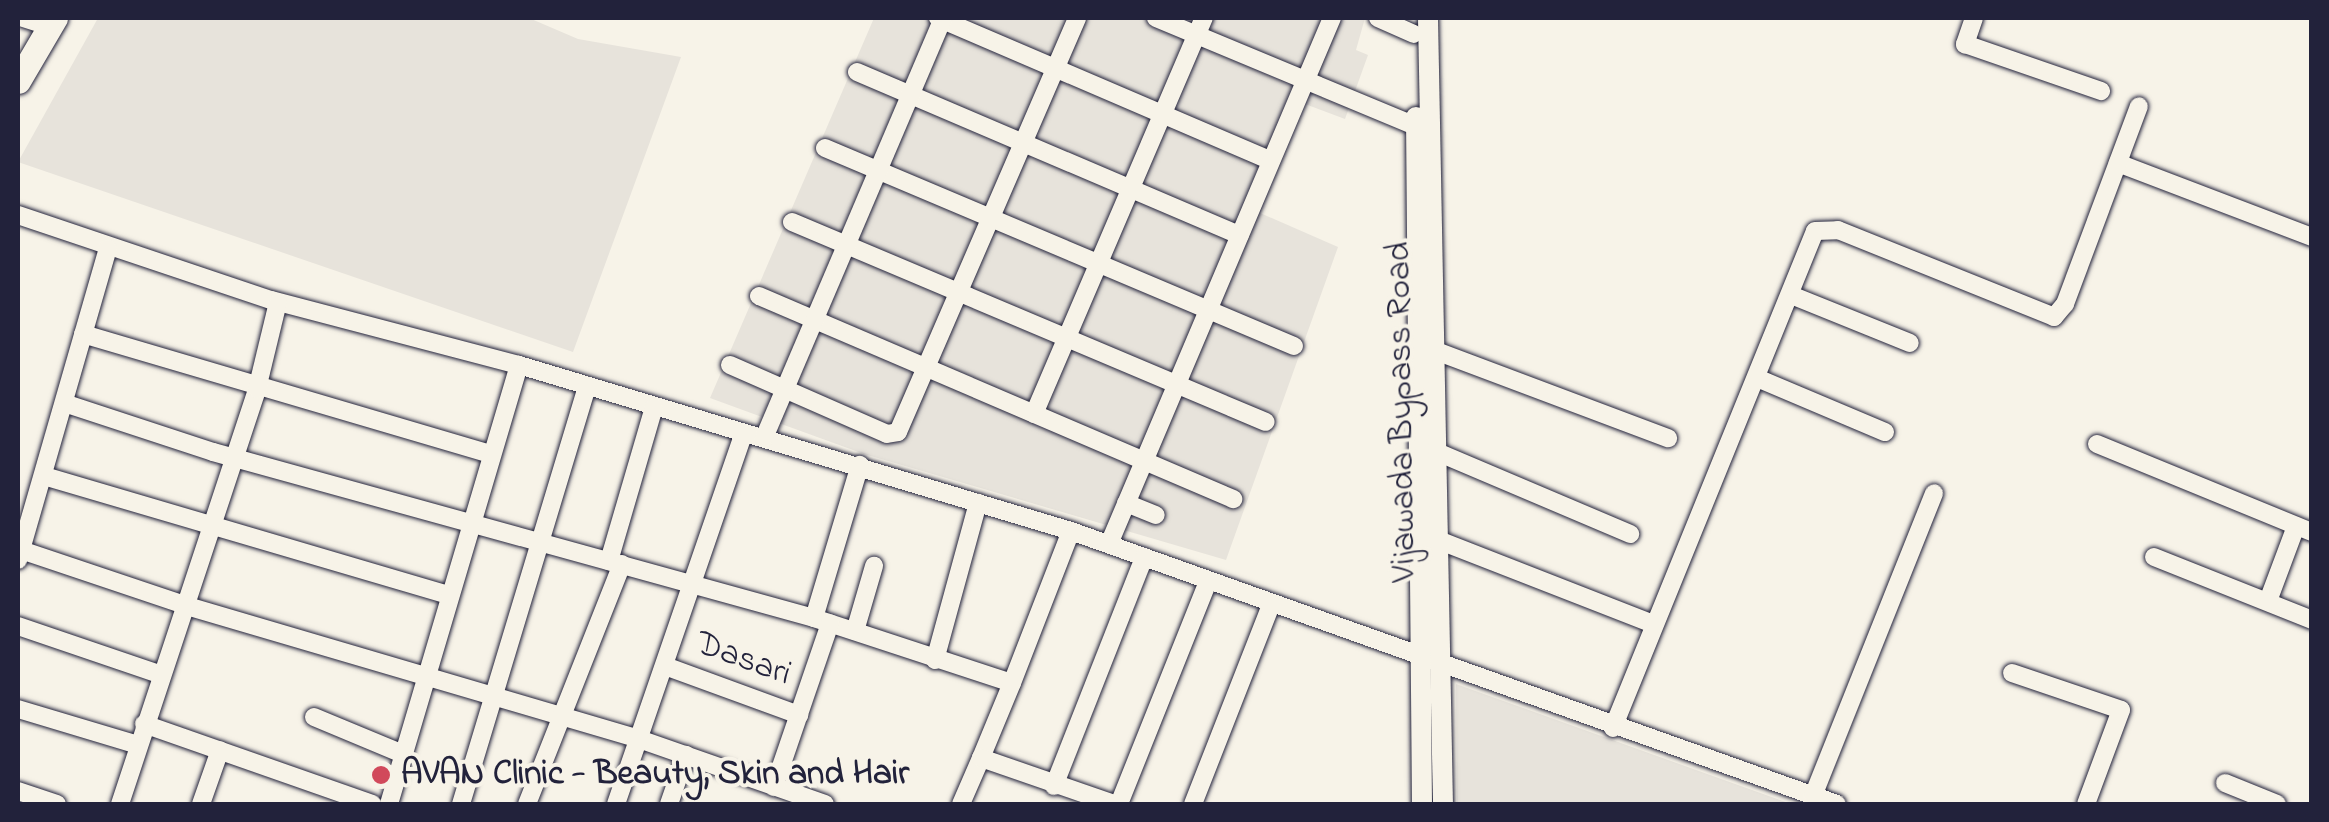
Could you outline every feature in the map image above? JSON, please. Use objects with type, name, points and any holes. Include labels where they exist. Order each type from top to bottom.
[{"type":"highway","points":[[18,52],[38,19]]},
{"type":"highway","points":[[18,81],[38,19]]},
{"type":"main road","name":"Vijawada Bypass Road","points":[[1419,23],[1436,351],[1438,540],[1422,804]]},
{"type":"main road","name":"Vijawada Bypass Road","points":[[1423,130],[1430,662],[1442,804]]},
{"type":"street","points":[[764,438],[941,18],[1271,161]]},
{"type":"street","points":[[730,364],[895,434],[1077,18]]},
{"type":"street","points":[[1156,18],[1201,26],[1305,82],[1423,130]]},
{"type":"street","points":[[1110,544],[1332,18]]},
{"type":"street","points":[[1378,18],[1419,23]]},
{"type":"street","points":[[1974,18],[1965,44],[2102,91]]},
{"type":"street","points":[[1034,414],[1201,26]]},
{"type":"street","points":[[857,72],[1240,235]]},
{"type":"street","points":[[1613,728],[1816,231],[1828,226],[2054,318],[2065,304],[2138,106]]},
{"type":"street","points":[[825,148],[1294,346]]},
{"type":"street","points":[[2118,163],[2312,238]]},
{"type":"street","points":[[18,215],[108,249],[278,302],[519,365],[1071,531],[1613,728],[1838,804]]},
{"type":"street","points":[[792,222],[1266,422]]},
{"type":"street","points":[[108,249],[20,556],[640,739],[803,801],[825,804]]},
{"type":"street","points":[[1790,294],[1910,342]]},
{"type":"street","points":[[759,296],[1233,499]]},
{"type":"street","points":[[120,804],[257,389],[278,302]]},
{"type":"street","points":[[83,334],[257,389],[492,454]]},
{"type":"street","points":[[1436,351],[1668,438]]},
{"type":"street","points":[[389,804],[519,365]]},
{"type":"street","points":[[1757,378],[1886,432]]},
{"type":"street","points":[[461,804],[587,386]]},
{"type":"street","points":[[64,403],[234,458],[615,562],[692,588],[822,620],[1012,684]]},
{"type":"street","points":[[528,804],[565,716],[615,562],[654,408]]},
{"type":"street","points":[[616,804],[744,433]]},
{"type":"street","points":[[2096,444],[2304,529],[2268,601]]},
{"type":"street","points":[[1437,452],[1630,534]]},
{"type":"street","points":[[774,787],[798,715],[860,465]]},
{"type":"street","points":[[44,476],[449,595]]},
{"type":"street","points":[[1813,796],[1934,493]]},
{"type":"street","points":[[935,660],[978,503]]},
{"type":"street","points":[[1126,503],[1156,516]]},
{"type":"street","points":[[961,804],[1071,531]]},
{"type":"street","points":[[1438,540],[1654,624]]},
{"type":"street","points":[[1054,786],[1144,557]]},
{"type":"street","points":[[2154,557],[2312,620]]},
{"type":"street","points":[[855,631],[874,566]]},
{"type":"street","points":[[981,758],[1054,786],[1117,804],[1208,581]]},
{"type":"street","points":[[1193,804],[1271,605]]},
{"type":"street","points":[[18,626],[162,675]]},
{"type":"street","name":"Dasari","points":[[665,666],[798,715]]},
{"type":"street","points":[[2012,673],[2121,710],[2086,804]]},
{"type":"street","points":[[18,709],[138,744]]},
{"type":"street","points":[[314,717],[403,754]]},
{"type":"street","points":[[144,724],[351,801],[372,804]]},
{"type":"street","points":[[201,804],[220,750]]},
{"type":"street","points":[[669,804],[686,756]]},
{"type":"street","points":[[2226,782],[2277,804]]},
{"type":"street","points":[[18,791],[57,804]]},
{"type":"shaded area","points":[[98,18],[529,18],[578,39],[681,57],[573,352],[18,162]]},
{"type":"shaded area","points":[[874,18],[1365,18],[1356,50],[1368,55],[1345,119],[1305,104],[1260,213],[1338,247],[1226,560],[864,454],[710,398]]},
{"type":"shaded area","points":[[1456,684],[1791,804],[1457,804]]},
{"type":"place","name":"AVAN Clinic - Beauty, Skin and Hair","points":[[381,775]]}]
